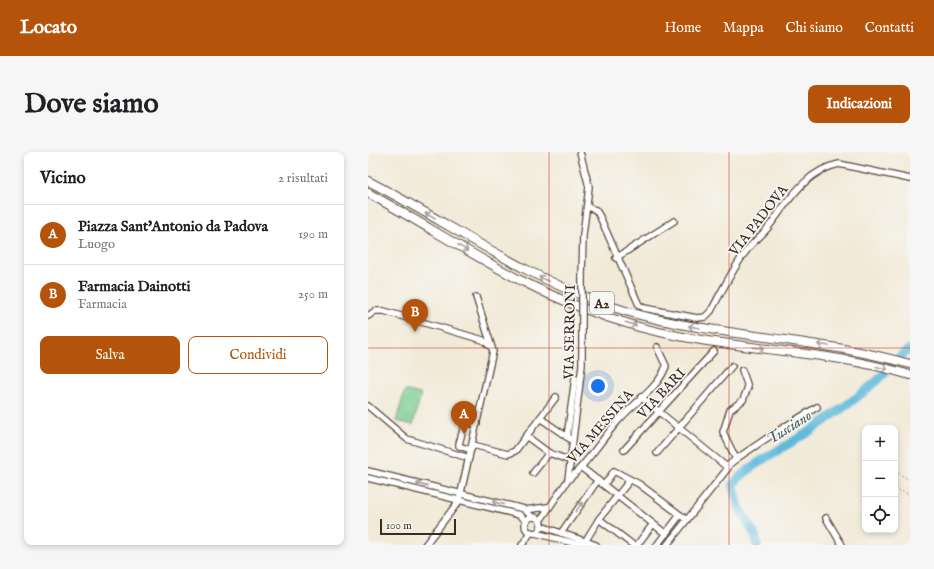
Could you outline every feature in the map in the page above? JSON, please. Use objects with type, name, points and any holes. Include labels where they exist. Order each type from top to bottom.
[{"type":"highway","name":"A2","points":[[368,181],[525,270],[573,292],[607,305],[680,324],[861,352],[910,364]]},
{"type":"highway","name":"A2","points":[[368,194],[520,280],[568,303],[604,316],[678,336],[856,362],[909,375]]},
{"type":"street","name":"VIA SERRONI","points":[[537,520],[568,480],[571,461],[570,439],[582,365],[583,235],[589,187],[580,152]]},
{"type":"street","name":"VIA PADOVA","points":[[587,207],[596,210],[600,217],[616,258],[639,305],[644,308],[697,318],[705,317],[711,311],[747,249],[765,232],[800,185],[808,178],[833,165],[839,164],[910,179]]},
{"type":"street","points":[[616,258],[674,221]]},
{"type":"street","points":[[425,545],[459,501],[493,351],[476,297]]},
{"type":"street","points":[[368,316],[375,311],[384,312],[483,340],[491,348]]},
{"type":"street","name":"VIA MESSINA","points":[[568,480],[582,468],[618,421],[657,383],[666,366],[658,347]]},
{"type":"street","name":"VIA BARI","points":[[624,450],[714,351]]},
{"type":"street","points":[[657,453],[732,366]]},
{"type":"street","points":[[736,459],[723,432],[730,410],[743,400],[748,387],[742,370]]},
{"type":"street","points":[[570,439],[575,378]]},
{"type":"street","points":[[477,424],[464,422],[459,446],[508,454],[515,451],[556,397]]},
{"type":"street","points":[[641,397],[727,467]]},
{"type":"street","points":[[368,406],[407,439],[469,458]]},
{"type":"street","points":[[667,545],[727,467],[736,459],[776,432],[817,407]]},
{"type":"street","points":[[540,418],[570,439]]},
{"type":"street","points":[[526,436],[549,453],[571,461]]},
{"type":"street","points":[[533,473],[549,453]]},
{"type":"street","points":[[582,468],[666,534]]},
{"type":"street","points":[[368,471],[524,510],[547,507]]},
{"type":"street","points":[[604,485],[614,471],[630,480],[687,520]]},
{"type":"street","points":[[368,478],[520,515],[526,521]]},
{"type":"street","points":[[560,539],[598,480]]},
{"type":"street","points":[[583,543],[599,519],[630,480]]},
{"type":"street","points":[[524,510],[560,539]]},
{"type":"street","points":[[657,545],[680,515]]},
{"type":"street","points":[[826,518],[842,545]]},
{"type":"street","points":[[599,519],[633,545]]},
{"type":"street","points":[[526,521],[537,520]]},
{"type":"street","points":[[522,545],[533,532],[537,520]]},
{"type":"street","points":[[526,521],[525,527],[533,532],[560,539],[596,545]]},
{"type":"street","points":[[637,545],[653,524]]},
{"type":"path","points":[[898,473],[910,480]]},
{"type":"path","points":[[898,489],[910,495]]},
{"type":"green space","points":[[405,390],[421,394],[413,425],[396,421]]},
{"type":"waterway","name":"Tusciano","points":[[757,545],[756,537],[739,507],[733,484],[754,466],[814,428],[853,400],[879,379],[897,359],[910,349]]},
{"type":"place","name":"Farmacia Dainotti","points":[[415,332]]},
{"type":"place","name":"Piazza Sant'Antonio da Padova","points":[[464,434]]}]
